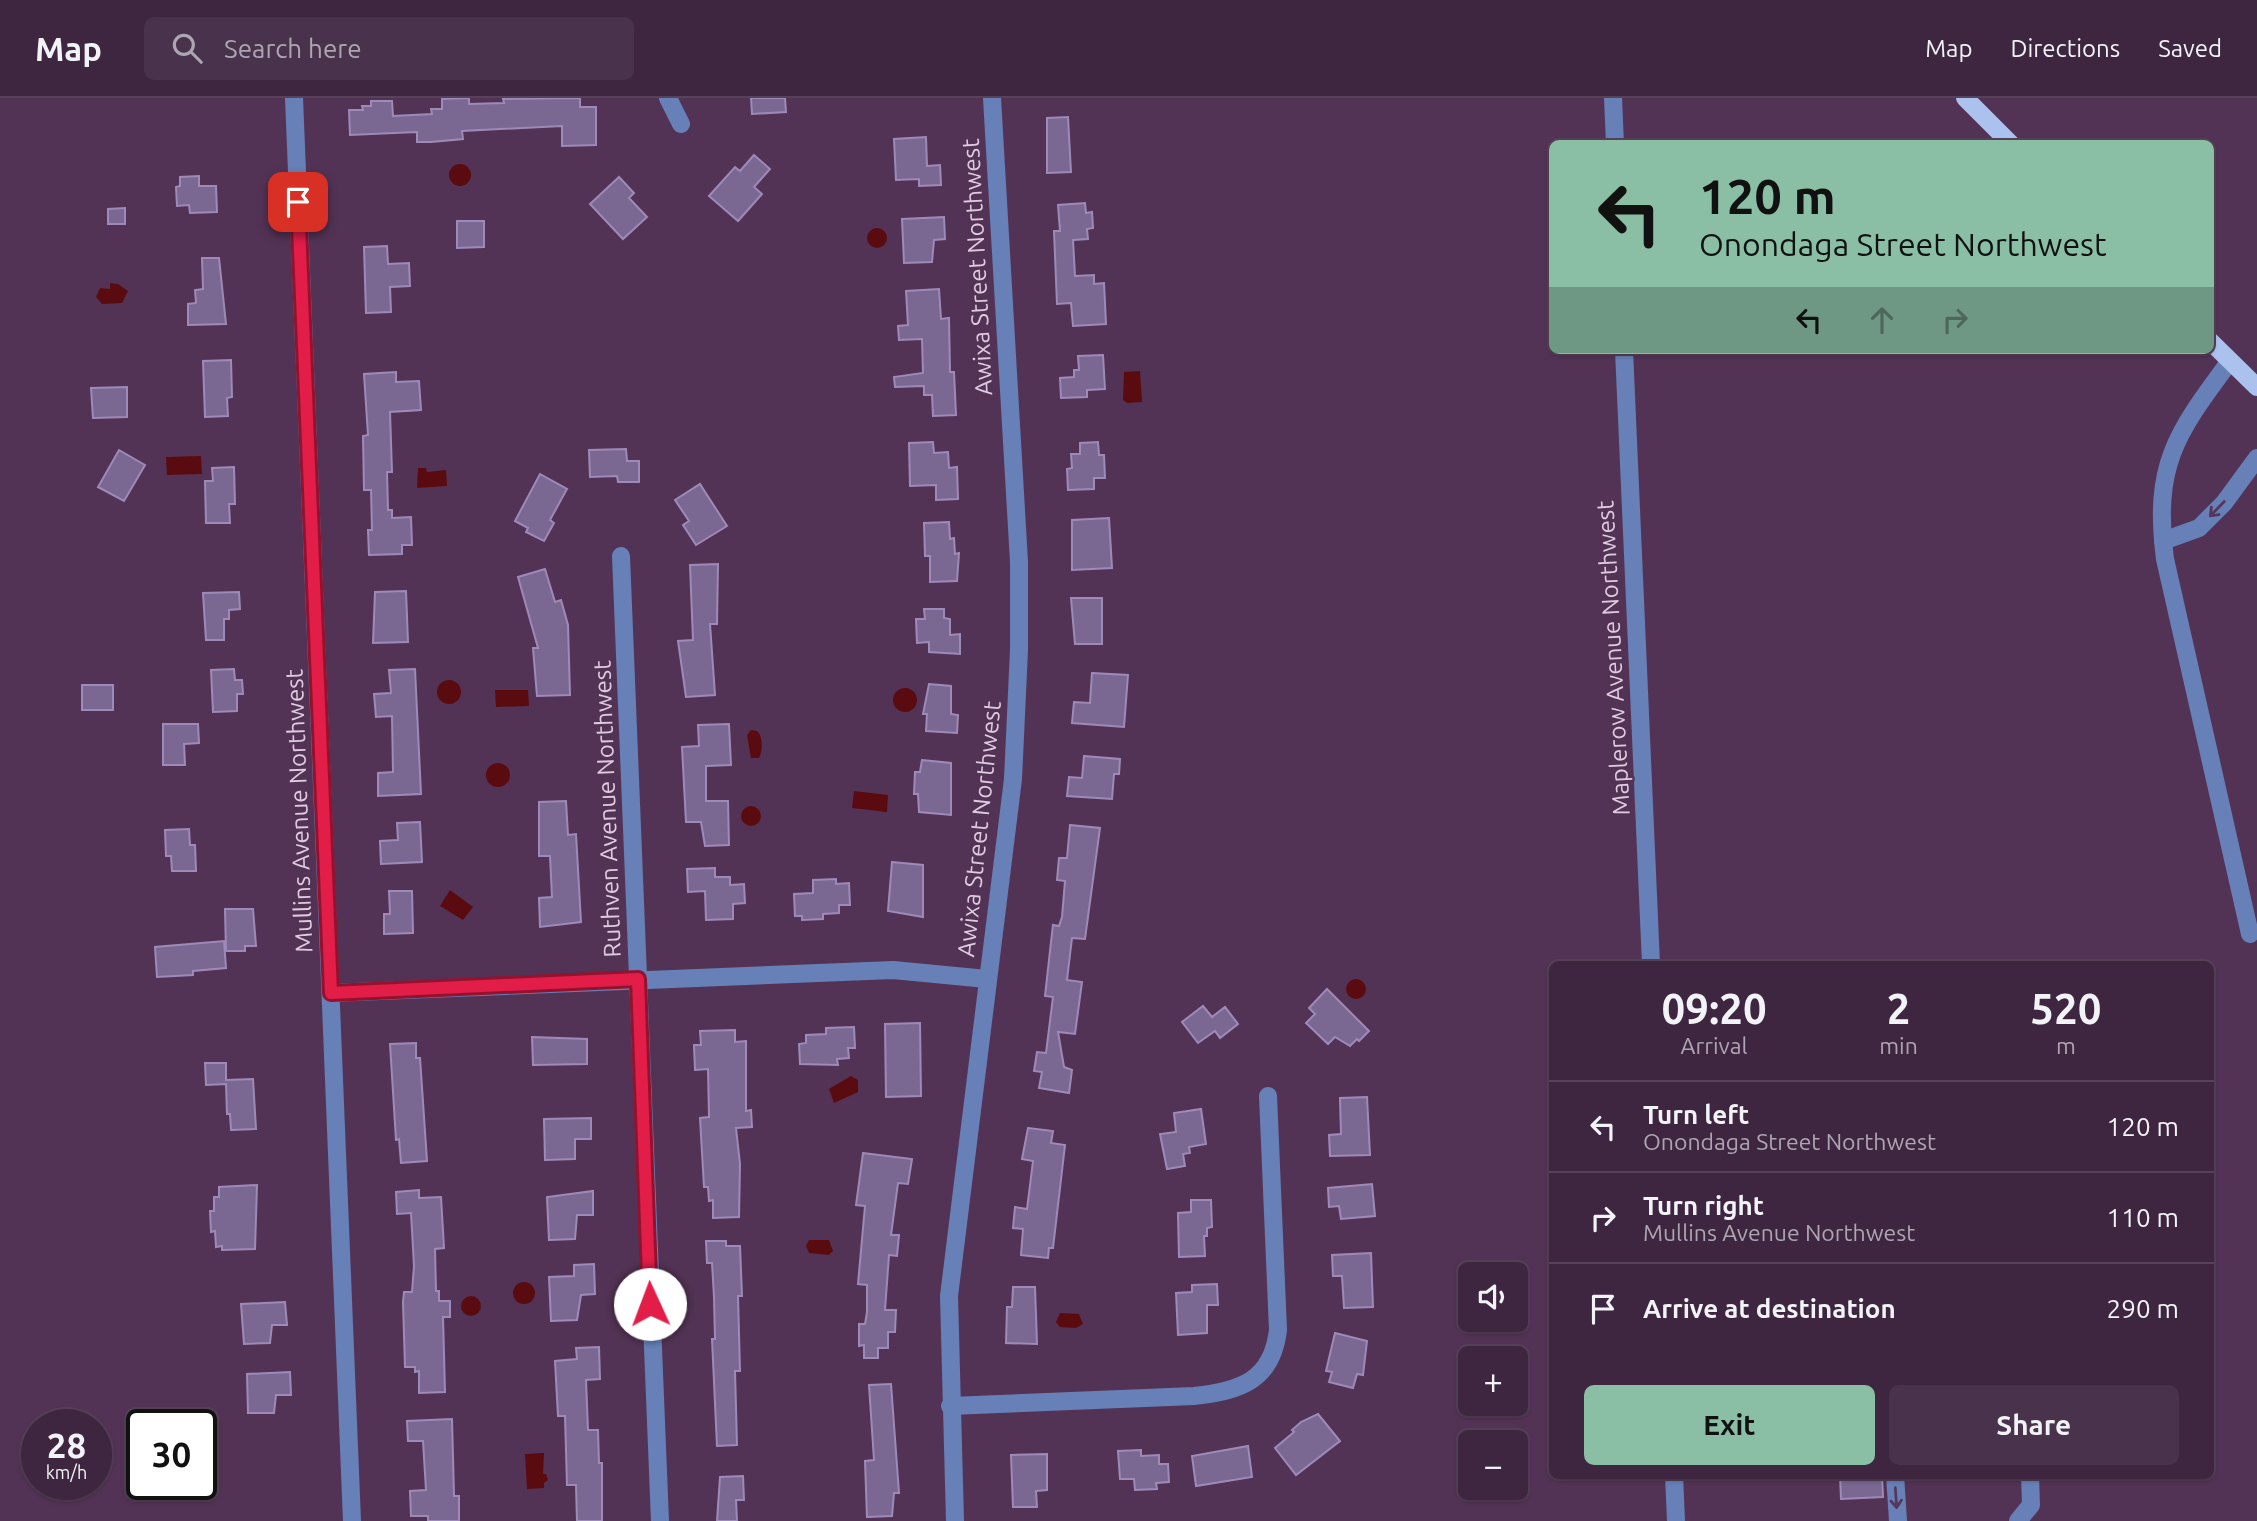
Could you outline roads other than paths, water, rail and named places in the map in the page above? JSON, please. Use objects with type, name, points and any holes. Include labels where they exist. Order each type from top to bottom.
[{"type":"main road","points":[[1965,98],[2007,140]]},
{"type":"main road","points":[[2214,345],[2257,387]]},
{"type":"street","name":"Mullins Avenue Northwest","points":[[294,98],[352,1521]]},
{"type":"street","points":[[668,98],[681,124]]},
{"type":"street","name":"Awixa Street Northwest","points":[[955,1521],[948,1322],[952,1264],[1013,779],[1019,621],[1015,485],[992,98]]},
{"type":"street","points":[[1613,98],[1615,140]]},
{"type":"street","name":"Maplerow Avenue Northwest","points":[[1624,354],[1651,961]]},
{"type":"street","points":[[2230,361],[2183,425],[2163,484],[2160,520],[2250,934]]},
{"type":"street","points":[[2163,541],[2199,528],[2224,503],[2257,458]]},
{"type":"street","name":"Ruthven Avenue Northwest","points":[[621,556],[660,1521]]},
{"type":"street","points":[[331,993],[909,970],[987,979]]},
{"type":"street","points":[[950,1405],[1194,1396],[1232,1391],[1261,1372],[1276,1347],[1278,1330],[1268,1096]]},
{"type":"street","points":[[1674,1479],[1676,1521]]},
{"type":"street","points":[[1895,1479],[1898,1521]]},
{"type":"street","points":[[2018,1521],[2031,1505],[2030,1479]]}]
